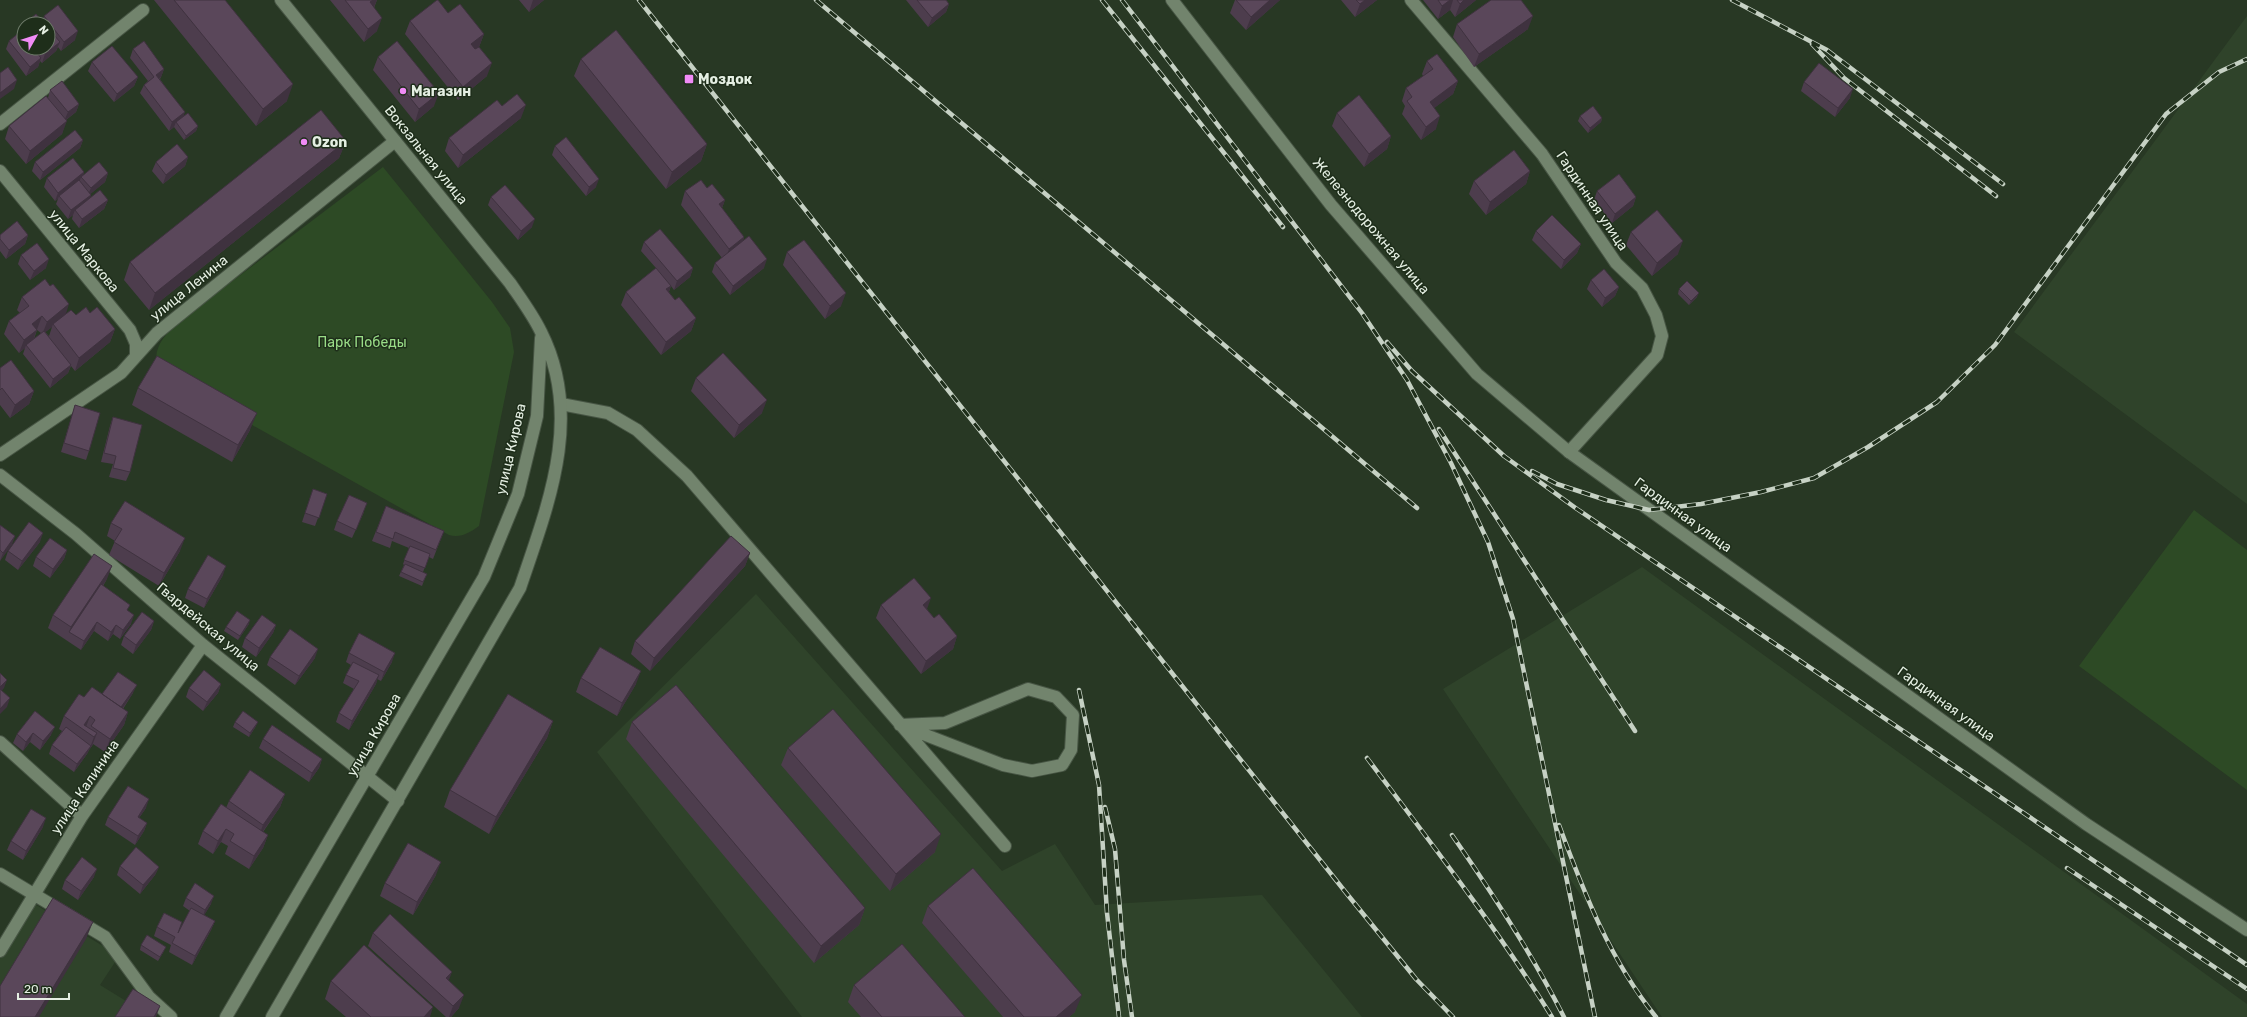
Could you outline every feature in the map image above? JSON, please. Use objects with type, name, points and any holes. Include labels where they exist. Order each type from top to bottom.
[{"type":"street","name":"Вокзальная улица","points":[[281,0],[510,283],[542,332]]},
{"type":"street","name":"Железнодорожная улица","points":[[1172,0],[1331,205],[1477,374],[1569,452]]},
{"type":"street","name":"Гардинная улица","points":[[1412,0],[1542,154],[1616,263],[1642,288],[1656,315],[1662,336],[1657,355],[1569,452],[2086,824],[2247,930]]},
{"type":"street","points":[[0,124],[143,10]]},
{"type":"street","name":"улица Ленина","points":[[0,455],[121,373],[136,354],[157,332],[395,141]]},
{"type":"street","name":"улица Маркова","points":[[0,170],[130,330],[136,344],[136,354]]},
{"type":"street","points":[[272,1017],[520,588],[558,464],[562,414],[558,379],[542,332]]},
{"type":"street","name":"улица Кирова","points":[[226,1017],[484,577],[518,494],[537,416],[542,332]]},
{"type":"street","points":[[561,404],[608,413],[637,430],[687,476],[1005,846]]},
{"type":"street","name":"Гвардейская улица","points":[[0,475],[76,534],[203,645],[398,801]]},
{"type":"street","name":"улица Калинина","points":[[0,951],[82,816],[203,645]]},
{"type":"street","points":[[1028,689],[1056,697],[1073,714],[1071,750],[1062,765],[1032,771],[1003,765],[900,725],[945,723],[1028,689]]},
{"type":"street","points":[[0,742],[82,816]]},
{"type":"street","points":[[0,874],[105,937],[149,997],[171,1017]]},
{"type":"shaded area","points":[[2247,16],[2247,504],[2014,332]]},
{"type":"shaded area","points":[[1642,567],[2247,1004],[2247,1017],[1662,1017],[1443,689]]},
{"type":"shaded area","points":[[756,594],[1002,871],[1055,844],[1095,905],[1262,895],[1362,1017],[802,1017],[597,752]]},
{"type":"shaded area","points":[[33,903],[119,956],[100,985],[152,1017],[0,1017],[0,956]]},
{"type":"green space","name":"Парк Победы","points":[[383,167],[492,302],[510,328],[514,352],[479,526],[468,533],[457,536],[449,535],[168,378],[157,363],[156,357],[159,346],[165,336],[177,323]]},
{"type":"green space","points":[[2194,510],[2247,550],[2247,790],[2079,666]]},
{"type":"building","points":[[174,0],[225,0],[293,84],[263,109]]},
{"type":"building","points":[[345,0],[373,0],[370,2],[382,18],[368,29]]},
{"type":"building","points":[[437,0],[448,13],[460,4],[484,34],[471,44],[475,49],[479,47],[492,63],[463,87],[410,21]]},
{"type":"building","points":[[917,0],[946,0],[949,4],[932,18]]},
{"type":"building","points":[[1236,0],[1270,0],[1251,17]]},
{"type":"building","points":[[1356,0],[1365,0],[1360,4]]},
{"type":"building","points":[[1438,0],[1450,0],[1442,6]]},
{"type":"building","points":[[1457,0],[1464,0],[1460,4]]},
{"type":"building","points":[[1491,0],[1521,0],[1533,16],[1479,54],[1457,24]]},
{"type":"building","points":[[58,5],[78,31],[64,42],[56,32],[56,16],[44,16]]},
{"type":"building","points":[[616,30],[707,144],[672,172],[581,59]]},
{"type":"building","points":[[16,35],[16,50],[9,41]]},
{"type":"building","points":[[56,37],[60,42],[56,45]]},
{"type":"building","points":[[144,41],[164,69],[156,75],[185,112],[172,122],[144,85],[154,77],[133,49]]},
{"type":"building","points":[[397,41],[439,93],[419,109],[378,57]]},
{"type":"building","points":[[112,46],[138,77],[117,94],[92,62]]},
{"type":"building","points":[[1437,54],[1458,81],[1430,102],[1440,116],[1426,127],[1407,101],[1412,97],[1406,88],[1433,69],[1427,61]]},
{"type":"building","points":[[21,56],[39,56],[41,58],[30,67]]},
{"type":"building","points":[[1819,63],[1853,89],[1838,108],[1804,82]]},
{"type":"building","points":[[8,67],[17,80],[0,93],[0,73]]},
{"type":"building","points":[[62,81],[79,104],[68,112],[50,90]]},
{"type":"building","points":[[517,94],[526,105],[463,155],[449,138],[497,100],[502,106]]},
{"type":"building","points":[[1359,95],[1391,136],[1369,154],[1337,113]]},
{"type":"building","points":[[46,96],[67,121],[30,151],[9,126]]},
{"type":"building","points":[[1593,106],[1602,118],[1590,128],[1580,116]]},
{"type":"building","points":[[321,110],[346,141],[155,293],[130,262]]},
{"type":"building","points":[[188,113],[198,126],[186,136],[176,122]]},
{"type":"building","points":[[75,130],[83,140],[43,172],[35,162]]},
{"type":"building","points":[[566,137],[599,179],[589,187],[555,146]]},
{"type":"building","points":[[177,144],[188,157],[166,175],[156,162]]},
{"type":"building","points":[[1514,150],[1530,171],[1490,202],[1474,181]]},
{"type":"building","points":[[73,158],[84,172],[58,193],[47,178]]},
{"type":"building","points":[[99,162],[108,173],[91,188],[81,177]]},
{"type":"building","points":[[1619,174],[1636,197],[1615,214],[1597,191]]},
{"type":"building","points":[[79,180],[91,195],[71,210],[59,196]]},
{"type":"building","points":[[701,180],[707,188],[712,184],[725,200],[719,204],[744,237],[729,249],[685,191]]},
{"type":"building","points":[[505,185],[535,219],[521,231],[491,197]]},
{"type":"building","points":[[100,190],[108,200],[82,219],[75,210]]},
{"type":"building","points":[[1657,210],[1683,241],[1657,263],[1631,232]]},
{"type":"building","points":[[1552,215],[1581,244],[1564,260],[1536,231]]},
{"type":"building","points":[[17,221],[28,235],[9,250],[0,239],[0,235]]},
{"type":"building","points":[[660,229],[693,268],[677,281],[644,242]]},
{"type":"building","points":[[749,236],[767,259],[733,286],[715,263]]},
{"type":"building","points":[[804,240],[846,293],[830,306],[787,252]]},
{"type":"building","points":[[37,243],[49,259],[34,271],[21,255]]},
{"type":"building","points":[[656,268],[671,286],[666,289],[675,300],[679,297],[696,318],[666,342],[626,292]]},
{"type":"building","points":[[1604,269],[1619,287],[1605,298],[1591,280]]},
{"type":"building","points":[[45,279],[50,286],[53,284],[69,304],[47,322],[42,316],[32,324],[37,330],[24,340],[9,321],[29,306],[22,297]]},
{"type":"building","points":[[1687,281],[1699,293],[1691,301],[1679,289]]},
{"type":"building","points":[[86,307],[90,313],[97,307],[115,329],[79,358],[53,324],[71,310],[76,315]]},
{"type":"building","points":[[44,331],[71,365],[53,379],[26,345]]},
{"type":"building","points":[[723,353],[767,400],[739,425],[696,378]]},
{"type":"building","points":[[157,356],[257,413],[238,445],[138,388]]},
{"type":"building","points":[[11,360],[34,391],[15,405],[2,388],[0,390],[0,368]]},
{"type":"building","points":[[75,405],[100,413],[89,451],[64,443]]},
{"type":"building","points":[[113,417],[142,425],[130,472],[113,468],[116,456],[104,453]]},
{"type":"building","points":[[313,489],[327,494],[319,518],[305,513]]},
{"type":"building","points":[[349,495],[367,503],[356,530],[337,521]]},
{"type":"building","points":[[125,501],[185,538],[164,573],[114,542],[122,529],[111,523]]},
{"type":"building","points":[[386,506],[444,531],[436,550],[395,532],[393,539],[376,532]]},
{"type":"building","points":[[29,522],[43,533],[22,561],[8,551]]},
{"type":"building","points":[[0,525],[15,536],[3,553],[0,550]]},
{"type":"building","points":[[731,536],[750,553],[654,658],[635,641]]},
{"type":"building","points":[[50,538],[67,550],[53,569],[36,557]]},
{"type":"building","points":[[410,546],[430,554],[425,568],[404,560]]},
{"type":"building","points":[[94,554],[112,566],[71,627],[53,615]]},
{"type":"building","points":[[208,555],[226,566],[207,599],[188,589]]},
{"type":"building","points":[[405,564],[427,574],[423,582],[401,572]]},
{"type":"building","points":[[914,578],[931,598],[923,605],[934,618],[939,614],[957,636],[926,661],[881,605]]},
{"type":"building","points":[[101,584],[130,605],[127,610],[134,615],[123,630],[116,625],[111,632],[97,622],[84,641],[69,632]]},
{"type":"building","points":[[237,611],[250,620],[240,636],[226,627]]},
{"type":"building","points":[[142,612],[154,621],[136,645],[124,636]]},
{"type":"building","points":[[262,615],[276,625],[259,648],[245,638]]},
{"type":"building","points":[[290,629],[318,649],[299,676],[270,657]]},
{"type":"building","points":[[359,633],[395,653],[384,672],[349,653]]},
{"type":"building","points":[[600,647],[641,671],[622,703],[581,678]]},
{"type":"building","points":[[353,662],[379,675],[352,721],[339,713],[359,681],[346,675]]},
{"type":"building","points":[[204,670],[221,684],[207,702],[189,688]]},
{"type":"building","points":[[118,672],[137,685],[121,707],[102,694]]},
{"type":"building","points":[[0,673],[7,680],[0,687]]},
{"type":"building","points":[[676,685],[865,908],[821,946],[632,722]]},
{"type":"building","points":[[92,687],[128,712],[110,739],[91,726],[95,720],[90,716],[84,725],[97,733],[94,737],[64,716],[79,694],[84,697]]},
{"type":"building","points":[[0,689],[10,698],[0,709]]},
{"type":"building","points":[[508,694],[553,721],[496,817],[450,790]]},
{"type":"building","points":[[833,709],[941,834],[896,874],[788,748]]},
{"type":"building","points":[[35,711],[55,727],[43,741],[33,733],[26,742],[17,734]]},
{"type":"building","points":[[243,711],[258,722],[250,733],[235,722]]},
{"type":"building","points":[[272,725],[322,759],[312,773],[263,739]]},
{"type":"building","points":[[66,727],[91,746],[77,764],[52,745]]},
{"type":"building","points":[[250,770],[285,794],[263,825],[229,801]]},
{"type":"building","points":[[128,786],[149,799],[138,817],[147,823],[138,836],[108,817]]},
{"type":"building","points":[[221,804],[268,835],[254,856],[230,841],[234,834],[226,829],[218,841],[203,831]]},
{"type":"building","points":[[31,809],[46,818],[26,851],[11,841]]},
{"type":"building","points":[[408,843],[441,862],[417,902],[385,883]]},
{"type":"building","points":[[136,847],[159,867],[143,885],[120,866]]},
{"type":"building","points":[[82,857],[97,869],[81,891],[65,880]]},
{"type":"building","points":[[973,868],[1082,995],[1056,1017],[1024,1017],[928,906]]},
{"type":"building","points":[[195,883],[214,896],[205,910],[186,898]]},
{"type":"building","points":[[53,898],[93,922],[35,1017],[0,1017],[0,986]]},
{"type":"building","points":[[191,908],[215,921],[195,956],[172,943],[175,937],[157,927],[164,913],[182,922],[178,933]]},
{"type":"building","points":[[390,914],[452,972],[446,978],[464,995],[453,1006],[373,933]]},
{"type":"building","points":[[147,935],[166,947],[160,957],[141,945]]},
{"type":"building","points":[[902,944],[965,1017],[882,1017],[854,985]]},
{"type":"building","points":[[364,945],[433,1007],[424,1017],[371,1017],[331,981]]},
{"type":"building","points":[[133,989],[160,1006],[154,1017],[115,1017]]},
{"type":"railway","points":[[639,0],[1347,894],[1416,979],[1453,1017]]},
{"type":"railway","points":[[816,0],[1417,508]]},
{"type":"railway","points":[[1102,0],[1283,227]]},
{"type":"railway","points":[[1122,0],[1362,313],[1407,380],[1451,463],[1488,542],[1513,619],[1595,1017]]},
{"type":"railway","points":[[1732,0],[1827,50],[2003,184]]},
{"type":"railway","points":[[1812,44],[1844,78],[1996,196]]},
{"type":"railway","points":[[1532,471],[1557,484],[1606,500],[1649,510],[1701,504],[1761,492],[1814,478],[1868,447],[1937,402],[1995,345],[2166,114],[2219,72],[2247,59]]},
{"type":"railway","points":[[1387,342],[1412,371],[1504,456],[1577,509],[2247,965]]},
{"type":"railway","points":[[1439,429],[1635,731]]},
{"type":"railway","points":[[1079,690],[1099,785],[1107,913],[1119,1017]]},
{"type":"railway","points":[[1367,758],[1486,918],[1552,1017]]},
{"type":"railway","points":[[1105,807],[1115,849],[1124,960],[1132,1017]]},
{"type":"railway","points":[[1559,825],[1578,876],[1612,949],[1625,973],[1656,1017]]},
{"type":"railway","points":[[1452,835],[1511,924],[1564,1017]]},
{"type":"railway","points":[[2067,868],[2247,989]]},
{"type":"place","name":"Моздок","points":[[689,79]]},
{"type":"place","name":"Магазин","points":[[403,91]]},
{"type":"place","name":"Ozon","points":[[304,142]]}]
